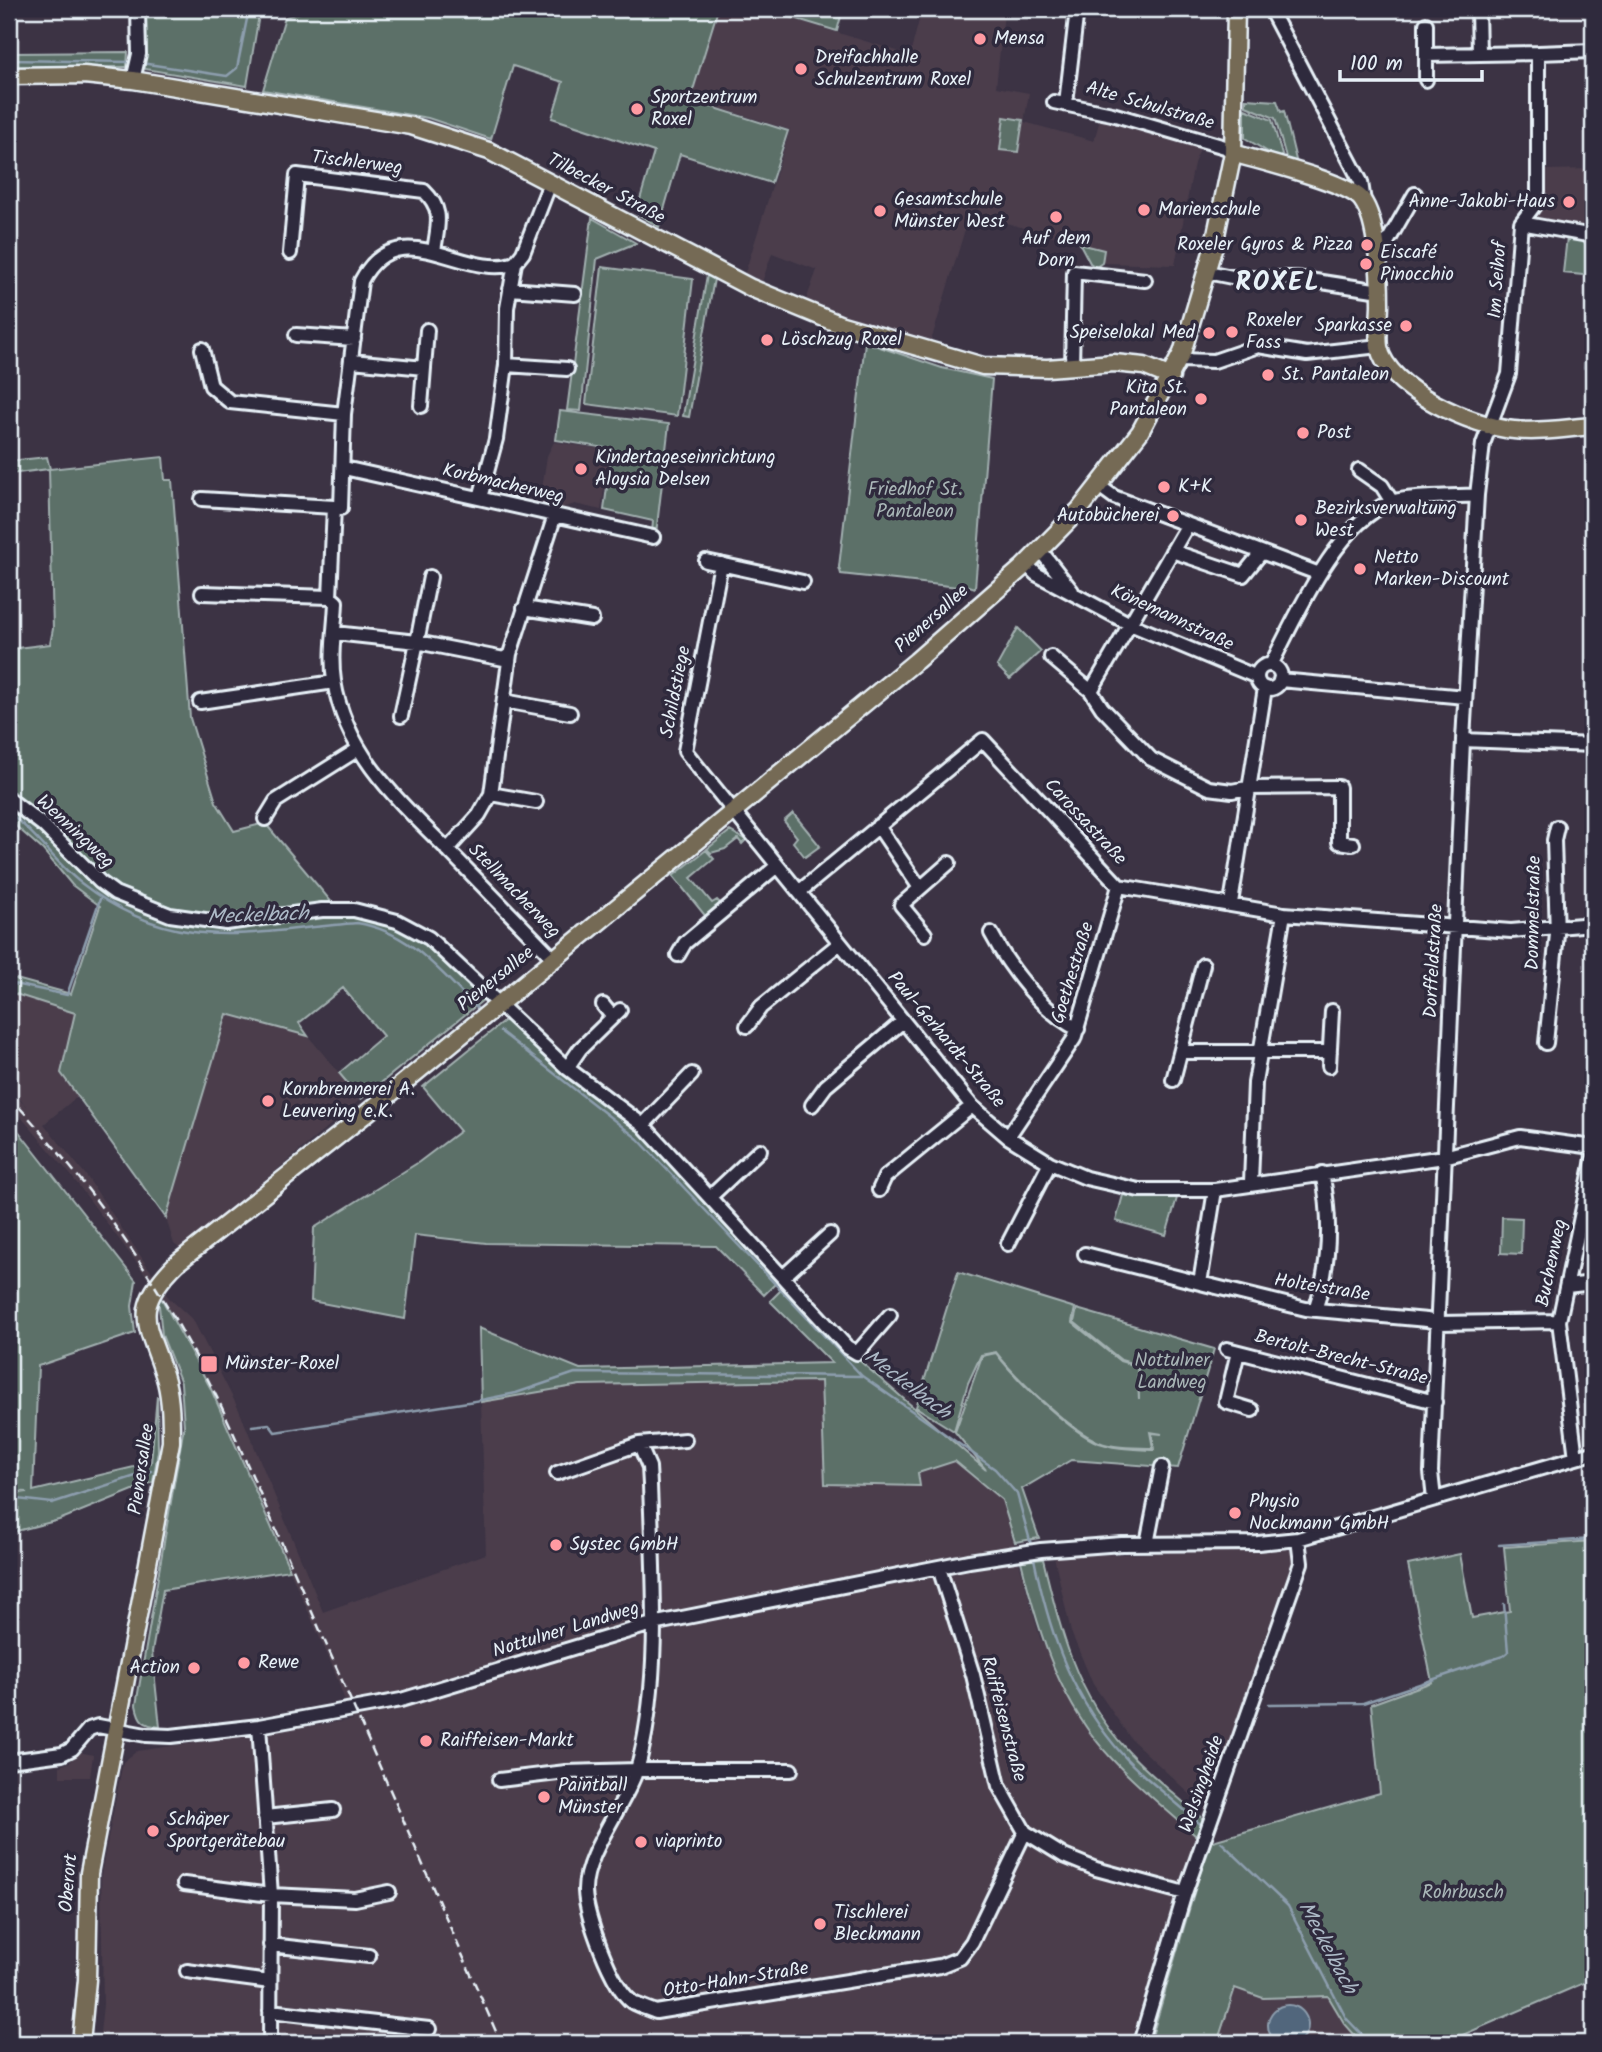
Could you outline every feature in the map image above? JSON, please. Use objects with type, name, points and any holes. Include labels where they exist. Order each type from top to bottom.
[{"type":"main road","name":"Pienersallee","points":[[115,1728],[171,1442],[168,1391],[145,1319],[150,1294],[177,1263],[362,1117],[916,662],[1026,564],[1099,486],[1140,432],[1171,377],[1207,272],[1233,153],[1236,9]]},
{"type":"main road","name":"Tilbecker Straße","points":[[9,76],[84,75],[133,80],[411,125],[463,141],[550,183],[751,288],[839,324],[972,364],[1018,368],[1137,365],[1171,377]]},
{"type":"main road","points":[[1233,153],[1348,188],[1364,202],[1376,248],[1380,291],[1379,346],[1392,372],[1408,385],[1457,415],[1489,426],[1527,431],[1593,426]]},
{"type":"main road","name":"Oberort","points":[[81,2043],[86,1993],[89,1873],[115,1728]]},
{"type":"street","points":[[133,80],[139,54],[138,9]]},
{"type":"street","name":"Alte Schulstraße","points":[[1077,9],[1060,103],[1112,114],[1225,147],[1233,153]]},
{"type":"street","points":[[1270,9],[1361,182],[1364,202]]},
{"type":"street","points":[[1478,10],[1479,54]]},
{"type":"street","points":[[1426,24],[1426,80]]},
{"type":"street","points":[[1426,55],[1593,51]]},
{"type":"street","name":"Im Seihof","points":[[1489,426],[1509,374],[1521,223],[1536,203],[1538,191],[1538,53]]},
{"type":"street","points":[[1338,185],[1348,171],[1349,160]]},
{"type":"street","name":"Tischlerweg","points":[[290,253],[297,175],[424,191],[436,202],[439,215],[433,252]]},
{"type":"street","points":[[480,498],[496,439],[506,365],[510,289],[515,263],[523,253],[550,183]]},
{"type":"street","points":[[1376,248],[1388,241],[1415,194]]},
{"type":"street","points":[[1521,223],[1593,236]]},
{"type":"street","name":"Stellmacherweg","points":[[515,263],[498,266],[433,252],[396,251],[382,256],[369,266],[361,281],[340,457],[344,468],[341,508],[334,508],[330,597],[336,601],[335,633],[331,646],[334,682],[343,717],[357,750],[402,806],[554,959]]},
{"type":"street","points":[[1072,366],[1074,272],[1145,280]]},
{"type":"street","points":[[1207,272],[1237,278],[1296,278],[1380,291]]},
{"type":"street","points":[[510,289],[575,294]]},
{"type":"street","points":[[421,406],[427,330]]},
{"type":"street","points":[[296,335],[354,339]]},
{"type":"street","points":[[1179,360],[1214,361],[1258,346],[1307,354],[1379,346]]},
{"type":"street","points":[[202,349],[211,386],[230,402],[344,414]]},
{"type":"street","points":[[352,361],[424,368]]},
{"type":"street","points":[[506,365],[566,369]]},
{"type":"street","name":"Dorffeldstraße","points":[[1434,1499],[1431,1486],[1465,697],[1477,495],[1481,454],[1489,426]]},
{"type":"street","name":"Korbmacherweg","points":[[344,468],[653,537]]},
{"type":"street","points":[[1359,470],[1382,485],[1392,502]]},
{"type":"street","points":[[1099,486],[1114,497],[1317,573]]},
{"type":"street","points":[[1271,665],[1317,573],[1355,530],[1392,502],[1477,495]]},
{"type":"street","points":[[202,499],[334,508]]},
{"type":"street","points":[[536,802],[491,794],[510,654],[555,515]]},
{"type":"street","points":[[1091,691],[1187,526]]},
{"type":"street","name":"Könemannstraße","points":[[1040,550],[1072,591]]},
{"type":"street","points":[[1172,551],[1243,575],[1261,553]]},
{"type":"street","points":[[706,561],[803,582]]},
{"type":"street","name":"Schildstiege","points":[[721,564],[685,751],[733,812]]},
{"type":"street","name":"Könemannstraße","points":[[1026,564],[1036,574],[1130,624],[1257,677]]},
{"type":"street","points":[[401,716],[430,578]]},
{"type":"street","points":[[202,593],[330,597]]},
{"type":"street","points":[[524,608],[592,619]]},
{"type":"street","points":[[335,633],[417,642],[504,659],[510,654]]},
{"type":"street","points":[[1051,657],[1091,691],[1130,740],[1151,759],[1209,788],[1233,791],[1247,788],[1339,787],[1339,842],[1353,844]]},
{"type":"street","points":[[1231,903],[1247,788],[1265,688],[1257,677],[1262,667],[1271,665],[1279,671],[1280,680],[1275,687],[1265,688]]},
{"type":"street","points":[[1280,680],[1465,697]]},
{"type":"street","points":[[200,702],[334,682]]},
{"type":"street","points":[[504,701],[570,713]]},
{"type":"street","name":"Carossastraße","points":[[799,892],[982,740],[1119,886],[1284,914],[1511,931],[1593,924]]},
{"type":"street","points":[[1463,740],[1593,745]]},
{"type":"street","points":[[265,819],[276,802],[357,750]]},
{"type":"street","name":"Stellmacherweg","points":[[447,850],[479,815],[491,794]]},
{"type":"street","name":"Wenningweg","points":[[9,799],[43,825],[100,882],[138,903],[197,921],[226,923],[322,909],[354,910],[397,921],[429,939],[499,1002],[567,1069],[643,1125],[847,1347],[857,1353],[890,1314]]},
{"type":"street","name":"Paul-Gerhardt-Straße","points":[[733,812],[972,1106],[1008,1137],[1050,1163],[1086,1178],[1139,1190],[1215,1189],[1444,1157],[1520,1137],[1593,1147]]},
{"type":"street","points":[[878,826],[920,888]]},
{"type":"street","name":"Dommelstraße","points":[[1546,1043],[1555,928],[1554,840],[1557,827]]},
{"type":"street","points":[[925,934],[901,905],[949,863]]},
{"type":"street","points":[[678,955],[685,943],[777,866]]},
{"type":"street","name":"Goethestraße","points":[[1008,1137],[1065,1056],[1078,1028],[1119,886]]},
{"type":"street","points":[[1251,1182],[1255,1083],[1284,914]]},
{"type":"street","points":[[991,933],[1000,950],[1037,995],[1065,1021],[1078,1028]]},
{"type":"street","points":[[747,1026],[761,1007],[840,943]]},
{"type":"street","points":[[1172,1080],[1203,965]]},
{"type":"street","points":[[567,1069],[579,1049],[616,1013],[603,1005]]},
{"type":"street","points":[[1329,1066],[1332,1011]]},
{"type":"street","points":[[812,1105],[826,1086],[903,1021]]},
{"type":"street","points":[[1181,1052],[1330,1052]]},
{"type":"street","points":[[643,1125],[692,1074]]},
{"type":"street","points":[[879,1190],[885,1177],[972,1106]]},
{"type":"street","points":[[711,1196],[760,1150]]},
{"type":"street","name":"Buchenweg","points":[[1576,1458],[1559,1321],[1593,1160]]},
{"type":"street","points":[[1008,1244],[1050,1163]]},
{"type":"street","points":[[1315,1310],[1325,1272],[1329,1224],[1322,1174]]},
{"type":"street","points":[[1200,1283],[1215,1189]]},
{"type":"street","points":[[784,1276],[830,1234]]},
{"type":"street","name":"Holteistraße","points":[[1085,1254],[1315,1310],[1427,1320],[1438,1324],[1559,1321]]},
{"type":"street","points":[[1567,1286],[1593,1283]]},
{"type":"street","name":"Bertolt-Brecht-Straße","points":[[1252,1410],[1226,1402],[1232,1350],[1435,1402]]},
{"type":"street","points":[[557,1473],[639,1444],[685,1440]]},
{"type":"street","name":"Otto-Hahn-Straße","points":[[639,1444],[649,1467],[655,1655],[653,1684],[637,1770],[590,1864],[585,1887],[588,1914],[618,1983],[631,2001],[656,2012],[940,1966],[960,1958],[972,1942],[1025,1832]]},
{"type":"street","name":"Nottulner Landweg","points":[[9,1761],[62,1754],[72,1749],[89,1729],[98,1726],[146,1735],[171,1735],[259,1726],[401,1700],[652,1624],[1024,1552],[1147,1544],[1258,1543],[1298,1539],[1593,1453]]},
{"type":"street","points":[[1147,1544],[1162,1467]]},
{"type":"street","name":"Welsingheide","points":[[1140,2043],[1185,1893],[1301,1563],[1298,1539]]},
{"type":"street","name":"Raiffeisenstraße","points":[[939,1567],[973,1675],[999,1786],[1025,1832],[1064,1856],[1096,1869],[1185,1893]]},
{"type":"street","points":[[259,1726],[271,1895],[270,2043]]},
{"type":"street","points":[[499,1780],[566,1772],[791,1770]]},
{"type":"street","points":[[265,1816],[332,1810]]},
{"type":"street","points":[[184,1884],[271,1895],[355,1899],[368,1894],[389,1892]]},
{"type":"street","points":[[270,1945],[369,1956]]},
{"type":"street","points":[[187,1971],[270,1982]]},
{"type":"street","points":[[270,2011],[429,2029]]},
{"type":"shaded area","points":[[719,9],[761,9],[910,55],[922,9],[972,9],[1004,13],[996,87],[1029,93],[1024,122],[1094,141],[1102,112],[1203,142],[1194,163],[1175,265],[1102,263],[1104,250],[970,213],[931,341],[805,303],[817,270],[772,253],[762,282],[745,273],[790,130],[691,99]]},
{"type":"shaded area","name":"Anne-Jakobi-Haus","points":[[1593,169],[1593,233],[1530,221],[1547,196],[1546,170]]},
{"type":"shaded area","points":[[554,442],[610,450],[601,510],[575,504],[562,508],[540,502],[547,456]]},
{"type":"shaded area","points":[[9,992],[75,1013],[61,1073],[79,1095],[44,1124],[85,1174],[169,1298],[193,1320],[239,1410],[323,1612],[486,1554],[481,1402],[580,1385],[821,1381],[920,1485],[917,1473],[955,1461],[989,1487],[1002,1501],[1040,1638],[1111,1758],[1196,1836],[1130,2043],[99,2043],[103,2005],[101,1874],[123,1762],[137,1751],[352,1720],[332,1665],[196,1360],[158,1291],[70,1174],[9,1103],[9,1090],[27,1107],[9,1087]]},
{"type":"shaded area","points":[[227,1014],[308,1036],[361,1099],[182,1250],[174,1244],[166,1218]]},
{"type":"shaded area","points":[[1302,1549],[1208,1811],[1131,1739],[1093,1684],[1071,1632],[1054,1556]]},
{"type":"shaded area","points":[[79,1752],[93,1755],[90,1777],[60,1777],[60,1766],[70,1762]]},
{"type":"shaded area","points":[[1235,1988],[1298,1998],[1328,1996],[1344,2023],[1362,2042],[1217,2043]]},
{"type":"green space","points":[[145,9],[260,9],[247,86],[145,69]]},
{"type":"green space","name":"Sportzentrum Roxel","points":[[718,9],[690,100],[788,131],[771,183],[680,154],[659,227],[636,213],[654,152],[552,118],[563,82],[513,66],[491,139],[428,118],[263,90],[285,17],[308,10]]},
{"type":"green space","points":[[764,9],[843,9],[837,31]]},
{"type":"green space","points":[[128,52],[127,67],[9,67],[9,53]]},
{"type":"green space","points":[[1246,99],[1277,101],[1281,112],[1284,111],[1297,164],[1287,161],[1275,118],[1246,106]]},
{"type":"green space","points":[[1245,109],[1272,120],[1284,162],[1245,138]]},
{"type":"green space","points":[[1004,117],[1023,120],[1018,152],[1000,150]]},
{"type":"green space","points":[[592,218],[636,243],[597,259],[581,411],[567,410]]},
{"type":"green space","points":[[1568,228],[1593,233],[1593,276],[1563,273]]},
{"type":"green space","points":[[1080,244],[1104,250],[1102,263],[1096,267],[1090,263]]},
{"type":"green space","points":[[602,267],[693,279],[677,416],[586,404]]},
{"type":"green space","points":[[707,275],[714,279],[689,417],[683,416]]},
{"type":"green space","name":"Friedhof St. Pantaleon","points":[[865,342],[942,368],[992,379],[975,588],[960,583],[958,587],[841,574],[839,567]]},
{"type":"green space","points":[[560,411],[669,424],[656,534],[652,533],[653,521],[604,510],[612,449],[556,440]]},
{"type":"green space","points":[[47,457],[50,469],[163,457],[165,480],[172,480],[190,718],[216,802],[234,831],[265,823],[334,905],[238,920],[171,911],[116,890],[45,821],[9,793],[9,649],[50,644],[53,629],[49,469],[9,474],[9,461]]},
{"type":"green space","points":[[1018,628],[1041,651],[1010,679],[997,666]]},
{"type":"green space","points":[[9,802],[81,869],[168,918],[225,927],[340,913],[399,927],[427,942],[488,996],[361,1099],[339,1073],[383,1036],[343,988],[299,1023],[308,1036],[227,1014],[166,1218],[61,1073],[75,1013],[9,992],[9,977],[71,994],[100,906],[72,885],[43,850],[9,820]]},
{"type":"green space","points":[[793,813],[820,846],[805,857],[793,842],[797,837],[784,821]]},
{"type":"green space","points":[[730,831],[746,840],[742,844],[738,839],[725,849],[711,853],[707,849]]},
{"type":"green space","points":[[706,850],[714,859],[691,878],[712,903],[717,900],[722,905],[707,918],[673,876]]},
{"type":"green space","points":[[508,1018],[563,1074],[639,1130],[783,1276],[764,1295],[716,1246],[486,1243],[415,1235],[405,1319],[311,1301],[314,1228],[419,1162],[460,1131],[423,1087]]},
{"type":"green space","points":[[9,1119],[136,1281],[132,1306],[135,1333],[38,1366],[33,1491],[151,1463],[157,1396],[158,1451],[153,1482],[59,1520],[9,1533],[9,1495],[27,1492],[9,1491]]},
{"type":"green space","points":[[1123,1195],[1177,1198],[1166,1235],[1116,1221]]},
{"type":"green space","points":[[1502,1217],[1522,1218],[1521,1254],[1501,1253]]},
{"type":"green space","points":[[958,1272],[1075,1308],[1072,1322],[1120,1361],[1137,1366],[1139,1399],[1138,1365],[1121,1360],[1074,1322],[1077,1309],[1214,1349],[1178,1468],[1071,1460],[1022,1489],[1039,1538],[1015,1542],[1002,1500],[955,1461],[918,1473],[920,1486],[825,1484],[821,1381],[580,1385],[481,1402],[479,1328],[580,1369],[832,1363],[770,1301],[785,1286],[839,1343],[986,1470],[955,1432],[982,1356],[996,1353],[1042,1402],[1083,1435],[1108,1446],[1154,1450],[1152,1433],[1162,1434],[1150,1432],[1153,1448],[1107,1444],[1081,1432],[1041,1400],[996,1352],[981,1355],[968,1383],[954,1431],[916,1407]]},
{"type":"green space","points":[[158,1292],[211,1389],[290,1570],[163,1590],[152,1652],[160,1727],[143,1721],[136,1705],[184,1426],[181,1383],[162,1335],[159,1306],[153,1303]]},
{"type":"green space","name":"Rohrbusch","points":[[1593,1541],[1593,1979],[1444,2043],[1356,2043],[1361,2042],[1344,2023],[1328,1996],[1263,1998],[1235,1988],[1217,2043],[1150,2043],[1209,1842],[1380,1793],[1371,1704],[1432,1682],[1408,1565],[1460,1554],[1472,1618],[1510,1611],[1504,1547]]},
{"type":"green space","points":[[1043,1559],[1063,1635],[1094,1706],[1135,1759],[1205,1821],[1196,1836],[1112,1759],[1078,1715],[1053,1666],[1035,1615],[1021,1561]]},
{"type":"water","points":[[1590,331],[1593,331],[1593,373],[1584,368],[1586,342]]},
{"type":"water","points":[[1288,2005],[1302,2011],[1308,2025],[1302,2039],[1288,2045],[1274,2039],[1268,2025],[1274,2011]]},
{"type":"waterway","points":[[141,63],[227,76],[237,68],[248,14],[254,11]]},
{"type":"waterway","points":[[9,60],[131,62]]},
{"type":"waterway","name":"Meckelbach","points":[[9,813],[81,883],[116,906],[149,922],[214,934],[357,923],[376,928],[409,944],[477,1008]]},
{"type":"waterway","points":[[9,983],[67,995],[100,899]]},
{"type":"waterway","name":"Meckelbach","points":[[500,1031],[638,1139],[862,1376],[995,1469],[1017,1494],[1032,1548]]},
{"type":"waterway","points":[[252,1426],[269,1424],[275,1432],[481,1400],[516,1393],[575,1373],[862,1376]]},
{"type":"waterway","points":[[9,1498],[52,1503],[151,1471]]},
{"type":"waterway","points":[[1499,1545],[1593,1539]]},
{"type":"waterway","name":"Meckelbach","points":[[1033,1554],[1053,1632],[1084,1702],[1124,1756],[1199,1823]]},
{"type":"waterway","points":[[1269,1704],[1363,1703],[1503,1656],[1508,1652],[1504,1604]]},
{"type":"waterway","name":"Meckelbach","points":[[1221,1842],[1288,1906],[1346,2018],[1370,2043]]},
{"type":"railway","points":[[9,1096],[74,1172],[133,1252],[185,1336],[208,1380],[501,2043]]},
{"type":"place","name":"Mensa","points":[[980,39]]},
{"type":"place","name":"Dreifachhalle Schulzentrum Roxel","points":[[801,69]]},
{"type":"place","name":"Sportzentrum Roxel","points":[[637,109]]},
{"type":"place","name":"Anne-Jakobi-Haus","points":[[1569,202]]},
{"type":"place","name":"Marienschule","points":[[1144,210]]},
{"type":"place","name":"Gesamtschule Münster West","points":[[880,211]]},
{"type":"place","name":"Auf dem Dorn","points":[[1056,217]]},
{"type":"place","name":"Roxeler Gyros & Pizza","points":[[1367,245]]},
{"type":"place","name":"Eiscafé Pinocchio","points":[[1366,264]]},
{"type":"place","name":"Sparkasse","points":[[1406,326]]},
{"type":"place","name":"Roxeler Fass","points":[[1232,332]]},
{"type":"place","name":"Speiselokal Med","points":[[1209,333]]},
{"type":"place","name":"Löschzug Roxel","points":[[767,340]]},
{"type":"place","name":"St. Pantaleon","points":[[1268,375]]},
{"type":"place","name":"Kita St. Pantaleon","points":[[1201,399]]},
{"type":"place","name":"Post","points":[[1303,433]]},
{"type":"place","name":"Kindertageseinrichtung Aloysia Delsen","points":[[581,469]]},
{"type":"place","name":"K+K","points":[[1164,487]]},
{"type":"place","name":"Autobücherei","points":[[1173,516]]},
{"type":"place","name":"Bezirksverwaltung West","points":[[1301,520]]},
{"type":"place","name":"Netto Marken-Discount","points":[[1360,569]]},
{"type":"place","name":"Kornbrennerei A. Leuvering e.K.","points":[[268,1101]]},
{"type":"place","name":"Münster-Roxel","points":[[209,1364]]},
{"type":"place","name":"Physio Nockmann GmbH","points":[[1235,1513]]},
{"type":"place","name":"Systec GmbH","points":[[556,1545]]},
{"type":"place","name":"Rewe","points":[[244,1663]]},
{"type":"place","name":"Action","points":[[194,1668]]},
{"type":"place","name":"Raiffeisen-Markt","points":[[426,1741]]},
{"type":"place","name":"Paintball Münster","points":[[544,1797]]},
{"type":"place","name":"Schäper Sportgerätebau","points":[[153,1831]]},
{"type":"place","name":"viaprinto","points":[[641,1842]]},
{"type":"place","name":"Tischlerei Bleckmann","points":[[820,1924]]},
{"type":"district","name":"ROXEL","points":[[1278,283]]}]
